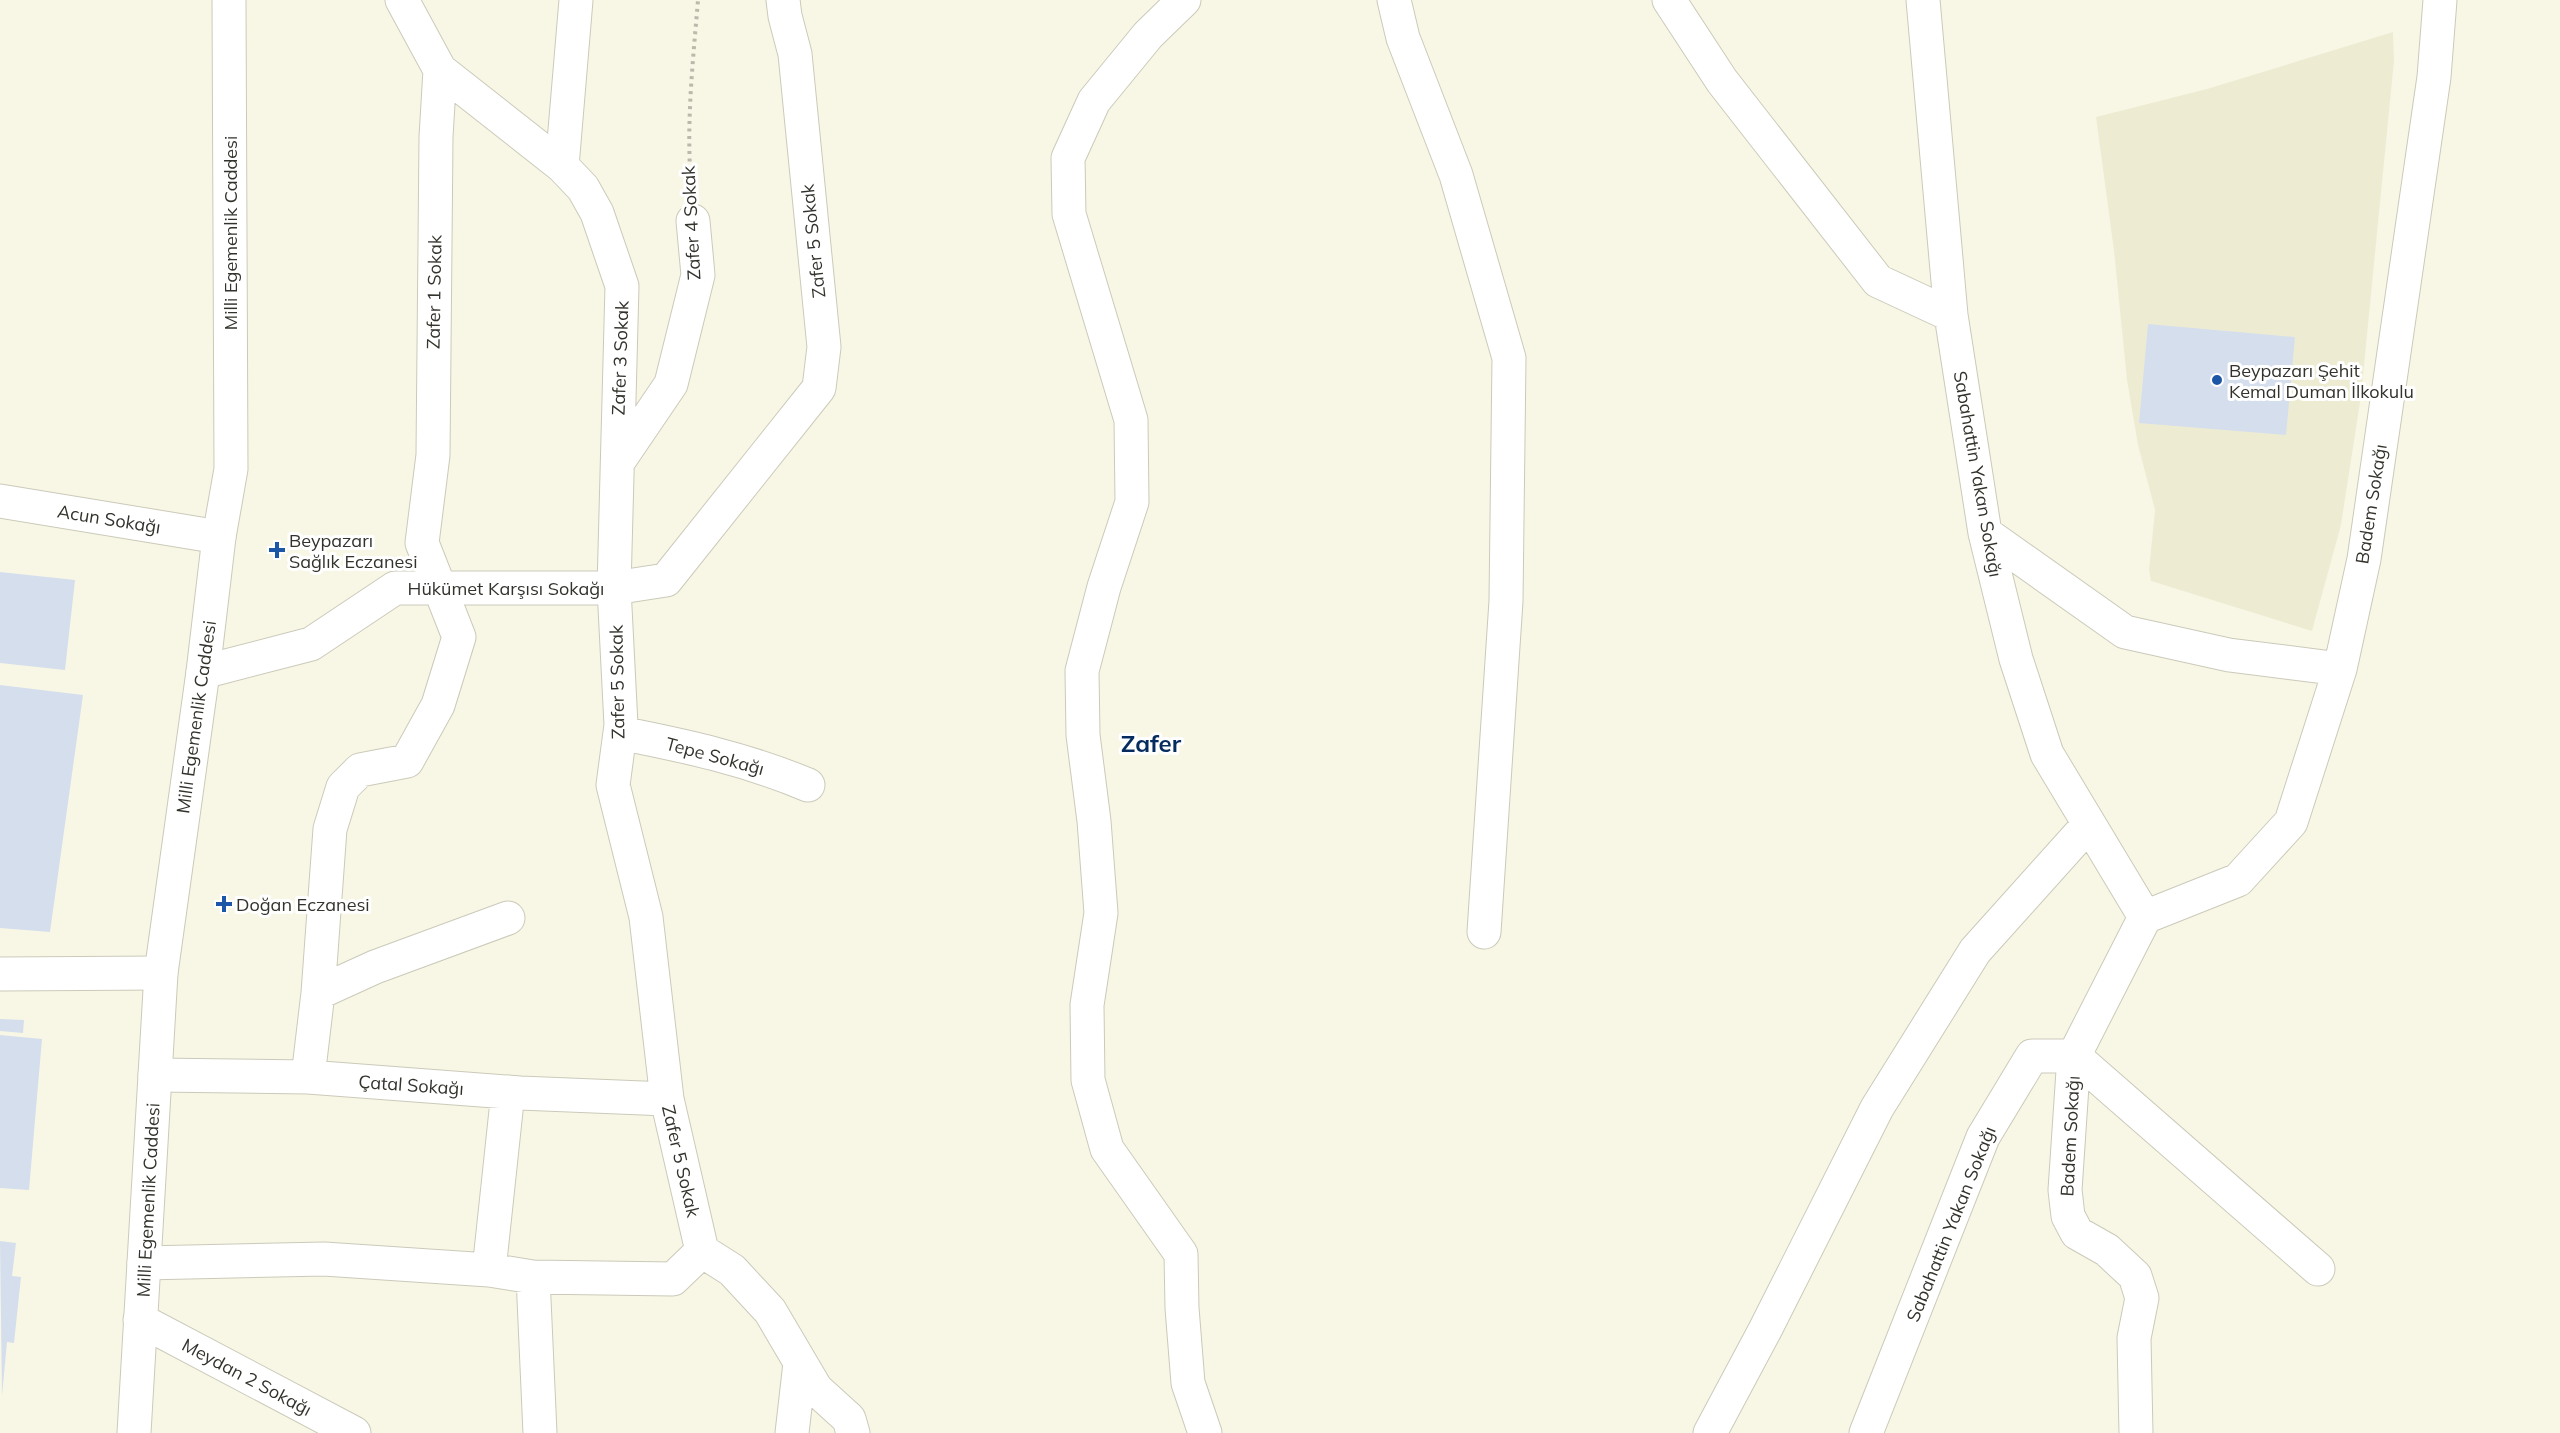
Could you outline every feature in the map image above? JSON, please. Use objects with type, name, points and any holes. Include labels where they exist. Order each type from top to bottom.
[{"type":"street","name":"Milli Egemenlik Caddesi","points":[[134,1433],[161,973],[203,672],[219,537],[231,469],[229,0]]},
{"type":"street","points":[[402,0],[440,70]]},
{"type":"street","points":[[562,166],[576,0]]},
{"type":"street","name":"Zafer 5 Sokak","points":[[702,1251],[667,1099],[646,917],[613,784],[620,733],[614,588],[666,580],[819,388],[824,347],[795,54],[783,0]]},
{"type":"street","points":[[1184,0],[1148,35],[1094,101],[1068,158],[1068,170],[1069,214],[1131,420],[1132,502],[1104,587],[1082,671],[1083,735],[1094,821],[1101,913],[1087,1005],[1088,1080],[1107,1149],[1181,1254],[1182,1308],[1188,1383],[1205,1433]]},
{"type":"street","points":[[1394,0],[1403,38],[1456,175],[1509,358],[1506,601],[1484,932]]},
{"type":"street","points":[[1669,0],[1722,81],[1878,280],[1951,315]]},
{"type":"street","name":"Sabahattin Yakan Sokağı","points":[[1923,0],[1951,315],[1985,533],[2016,659],[2047,754],[2145,917]]},
{"type":"street","name":"Badem Sokağı","points":[[2145,917],[2238,880],[2291,822],[2340,669],[2365,547],[2434,77],[2440,0]]},
{"type":"street","name":"Zafer 3 Sokak","points":[[440,70],[562,166],[583,188],[597,213],[622,286],[614,588]]},
{"type":"street","name":"Zafer 1 Sokak","points":[[318,993],[330,829],[343,787],[360,770],[407,761],[438,705],[459,637],[422,543],[433,455],[436,137],[440,70]]},
{"type":"street","name":"Zafer 4 Sokak","points":[[618,462],[671,384],[698,275],[693,221]]},
{"type":"street","name":"Acun Sokağı","points":[[0,501],[219,537]]},
{"type":"street","points":[[1985,533],[2126,632],[2229,655],[2340,669]]},
{"type":"street","name":"Hükümet Karşısı Sokağı","points":[[203,672],[311,644],[395,588],[614,588]]},
{"type":"street","name":"Tepe Sokağı","points":[[620,733],[703,749],[765,767],[808,786]]},
{"type":"street","points":[[1710,1433],[1771,1320],[1877,1108],[1975,951],[2089,824]]},
{"type":"street","points":[[2145,917],[2074,1056],[2318,1269]]},
{"type":"street","points":[[308,1077],[318,993],[375,967],[508,918]]},
{"type":"street","points":[[0,974],[161,973]]},
{"type":"street","name":"Sabahattin Yakan Sokağı","points":[[1866,1433],[1983,1137],[2032,1056],[2074,1056]]},
{"type":"street","name":"Badem Sokağı","points":[[2074,1056],[2065,1190],[2068,1216],[2077,1233],[2107,1250],[2135,1276],[2142,1298],[2134,1338],[2136,1433]]},
{"type":"street","name":"Çatal Sokağı","points":[[155,1075],[308,1077],[508,1092],[667,1099]]},
{"type":"street","points":[[489,1270],[508,1092]]},
{"type":"street","points":[[144,1263],[324,1259],[489,1270],[533,1277],[673,1279],[702,1251],[732,1270],[770,1311],[816,1389],[849,1419],[853,1433]]},
{"type":"street","points":[[533,1277],[540,1433]]},
{"type":"street","name":"Meydan 2 Sokağı","points":[[140,1320],[354,1433]]},
{"type":"street","points":[[792,1433],[800,1363]]},
{"type":"path","name":"Zafer 4 Sokak","points":[[693,221],[688,155],[692,62],[698,0]]},
{"type":"shaded area","points":[[2393,32],[2394,61],[2361,396],[2341,525],[2312,631],[2151,581],[2149,570],[2155,510],[2138,445],[2127,380],[2114,251],[2096,117],[2207,89]]},
{"type":"building","name":"Beypazarı Şehit Kemal Duman İlkokulu","points":[[2148,324],[2295,337],[2286,435],[2139,423]]},
{"type":"building","points":[[0,572],[75,580],[65,670],[0,663]]},
{"type":"building","points":[[0,685],[83,695],[50,932],[0,928]]},
{"type":"building","points":[[0,1019],[24,1020],[23,1033],[0,1031]]},
{"type":"building","points":[[0,1035],[42,1039],[29,1190],[0,1188]]},
{"type":"building","points":[[0,1241],[16,1243],[12,1276],[21,1277],[14,1343],[7,1342],[2,1396]]},
{"type":"place","name":"Beypazarı Şehit Kemal Duman İlkokulu","points":[[2217,380]]},
{"type":"place","name":"Beypazarı Sağlık Eczanesi","points":[[277,550]]},
{"type":"place","name":"Doğan Eczanesi","points":[[224,904]]},
{"type":"district","name":"Zafer","points":[[1151,743]]}]
